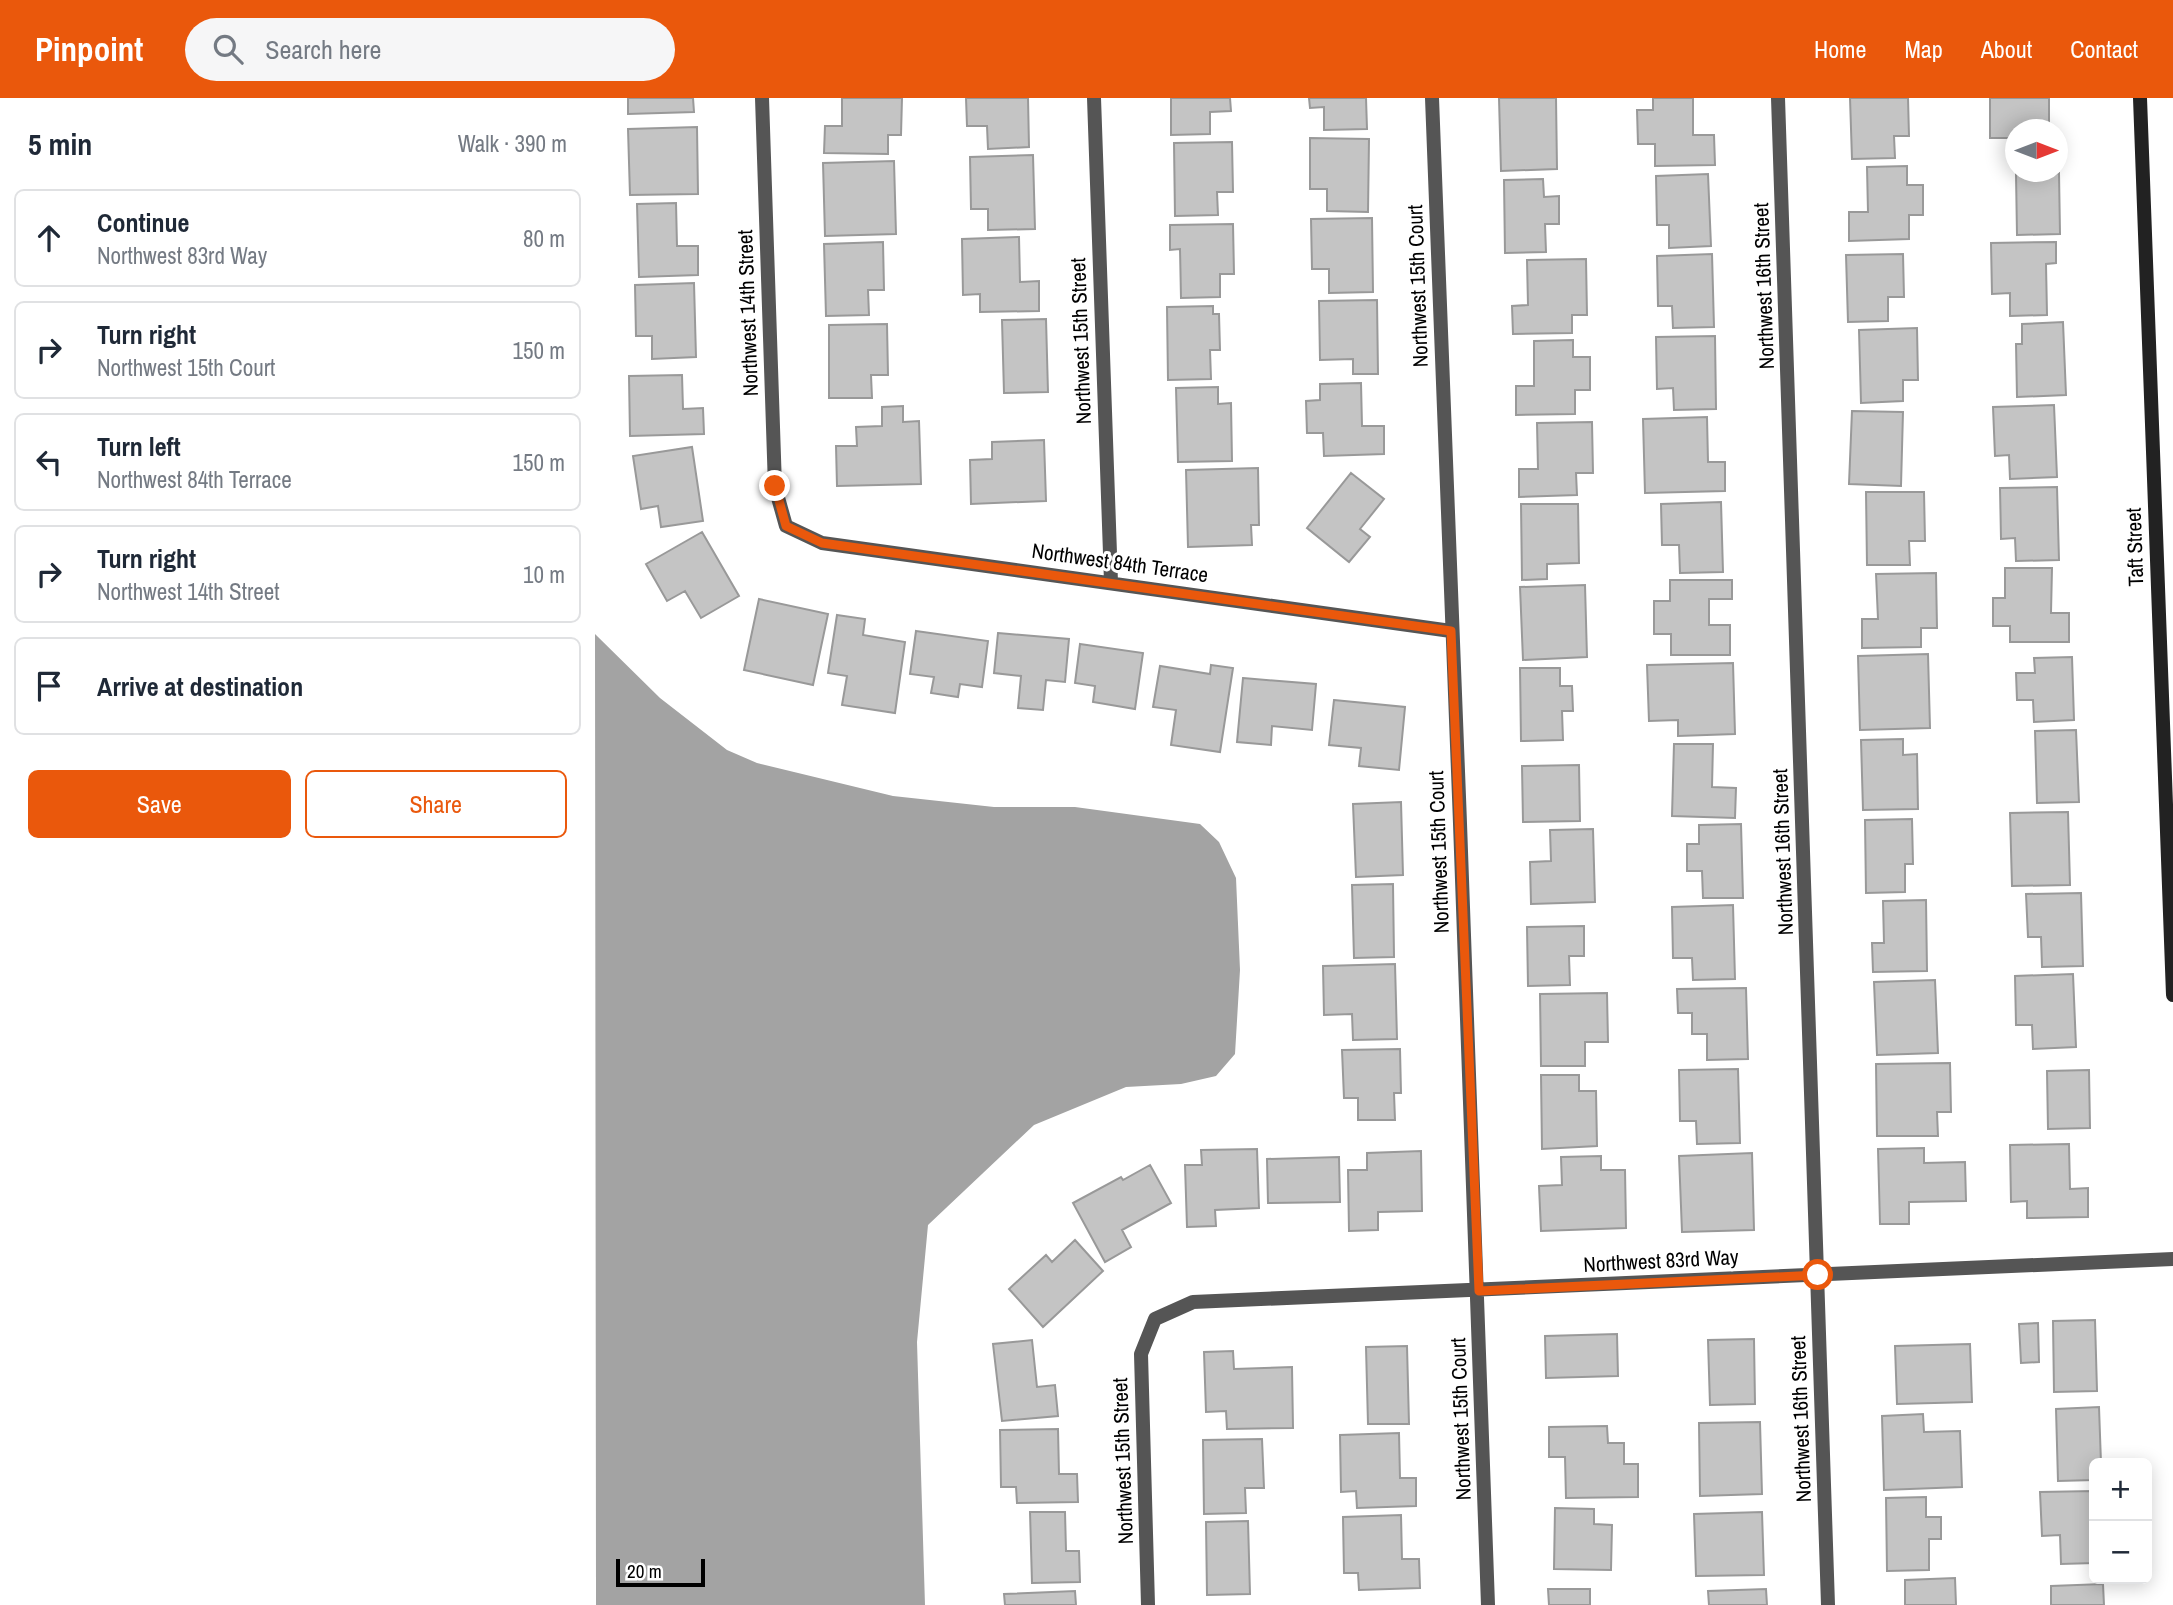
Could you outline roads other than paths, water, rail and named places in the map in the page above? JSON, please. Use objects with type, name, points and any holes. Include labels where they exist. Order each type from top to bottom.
[{"type":"street","name":"Northwest 14th Street","points":[[762,98],[775,486],[786,526]]},
{"type":"street","name":"Northwest 15th Street","points":[[1094,98],[1111,582]]},
{"type":"street","name":"Northwest 15th Court","points":[[1432,98],[1479,1291],[1487,1605]]},
{"type":"street","name":"Northwest 16th Street","points":[[1778,98],[1828,1605]]},
{"type":"street","name":"Taft Street","points":[[2140,98],[2173,995]]},
{"type":"street","name":"Northwest 84th Terrace","points":[[786,526],[822,543],[1451,631]]},
{"type":"street","name":"Northwest 83rd Way","points":[[1155,1319],[1193,1302],[2173,1259]]},
{"type":"street","name":"Northwest 15th Street","points":[[1148,1605],[1141,1354],[1155,1319]]}]
